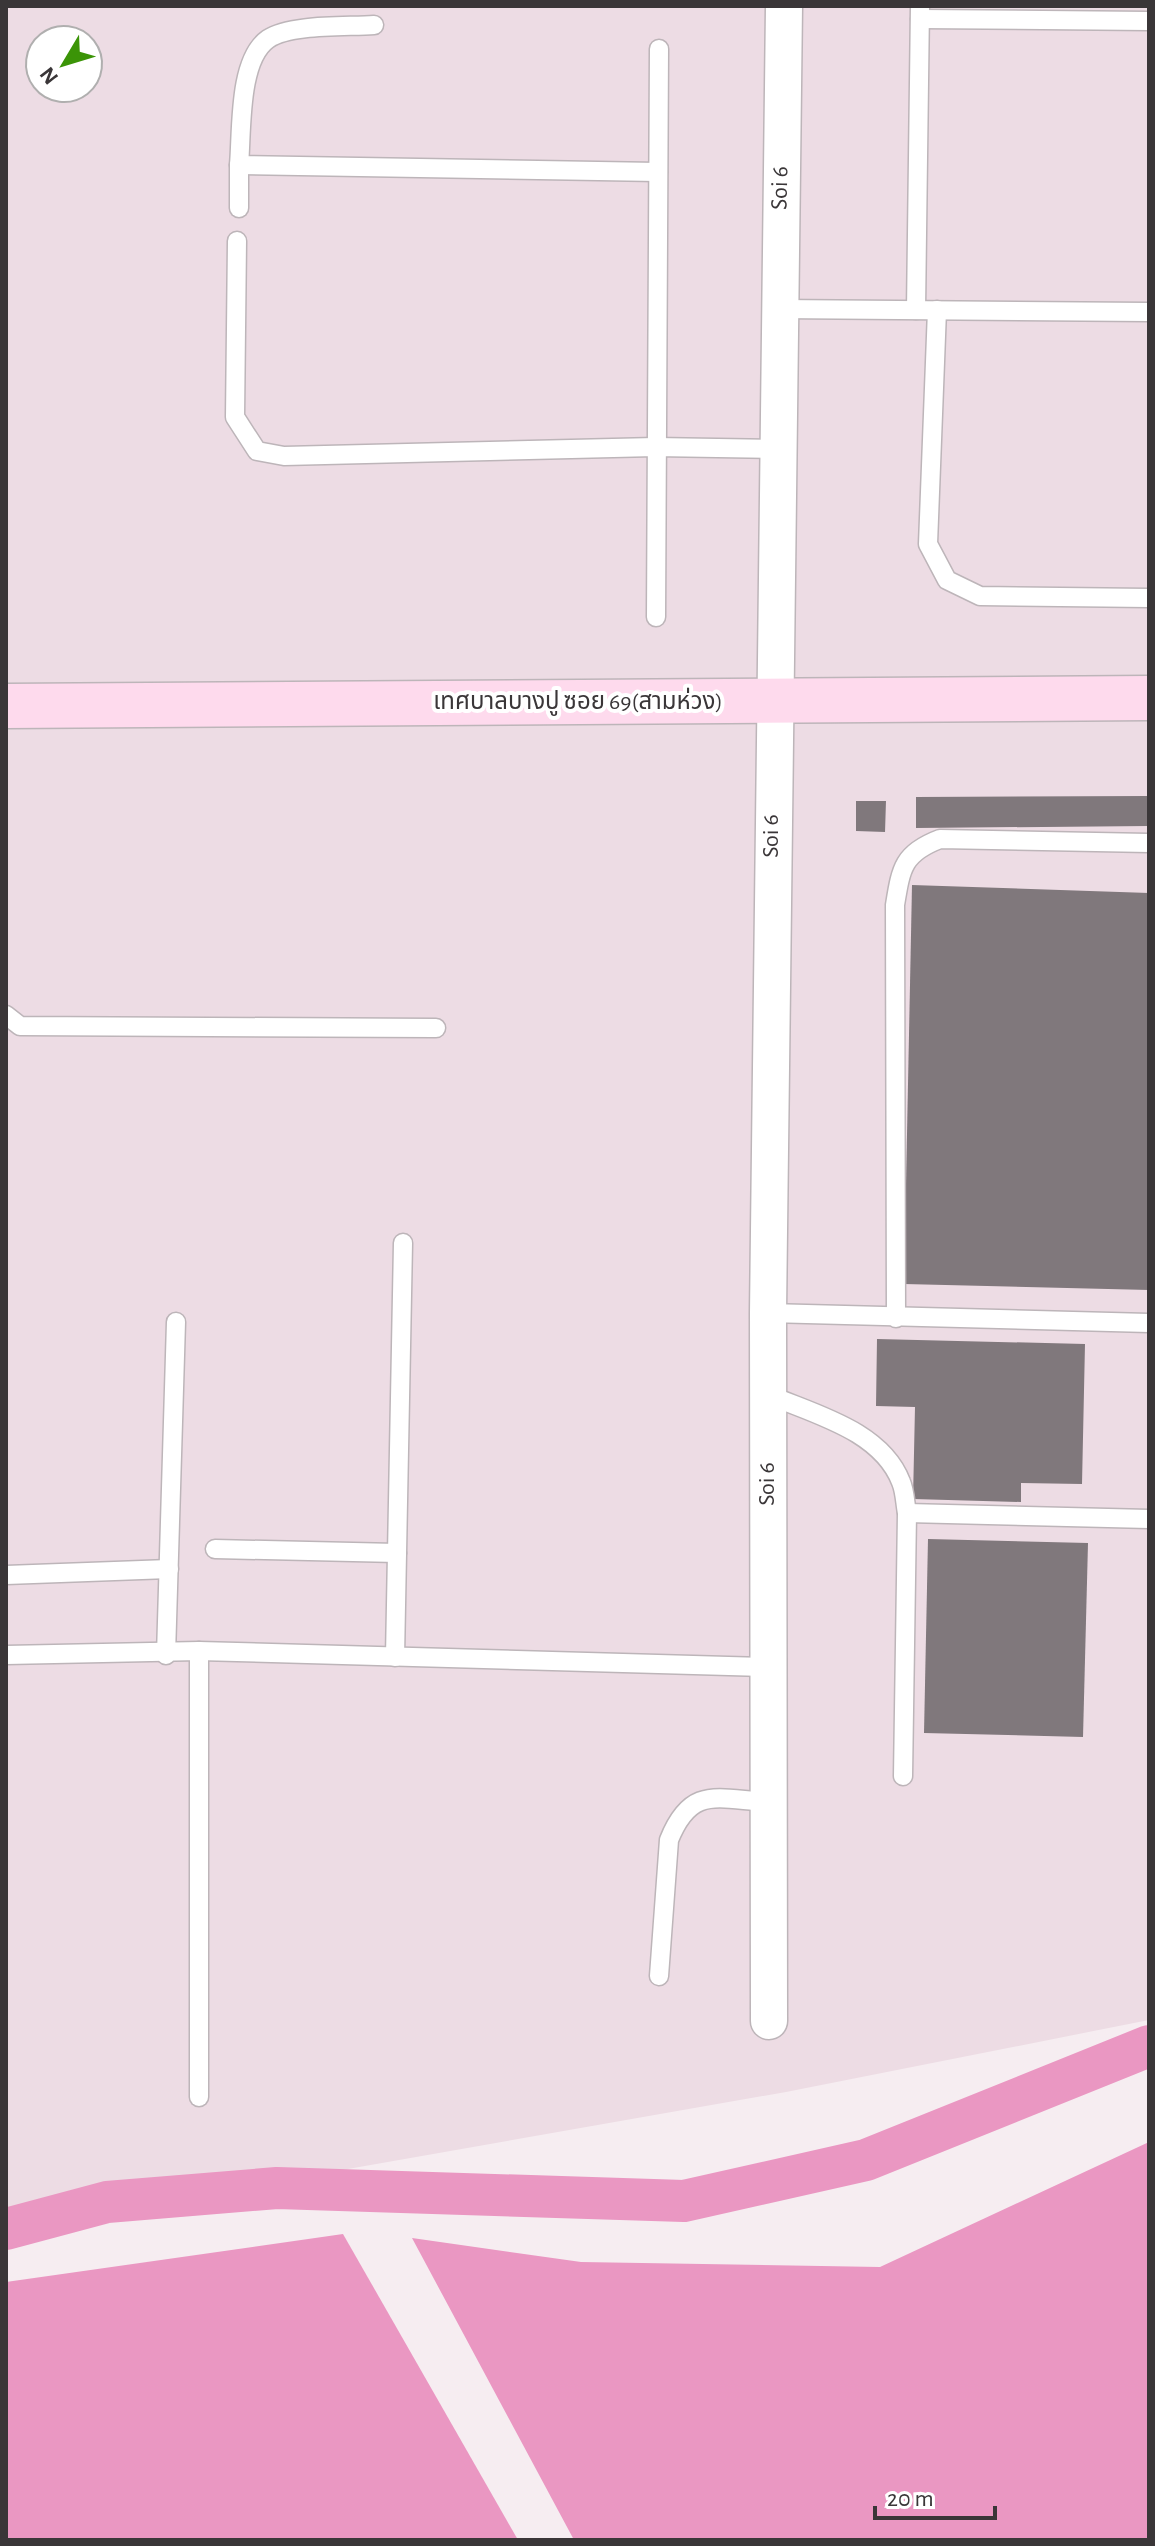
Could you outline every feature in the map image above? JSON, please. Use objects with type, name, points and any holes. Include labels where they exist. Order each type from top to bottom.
[{"type":"street","name":"Soi 6","points":[[769,2021],[767,1394],[773,701],[784,6]]},
{"type":"street","name":"เทศบาลบางปู ซอย 69(สามห่วง)","points":[[6,706],[1149,698]]},
{"type":"lane","points":[[916,310],[920,12],[1149,21]]},
{"type":"lane","points":[[239,208],[246,79],[267,40],[282,33],[308,29],[374,25]]},
{"type":"lane","points":[[656,617],[659,49]]},
{"type":"lane","points":[[239,165],[658,172]]},
{"type":"lane","points":[[237,241],[235,417],[257,451],[284,456],[655,447],[777,449]]},
{"type":"lane","points":[[778,309],[1149,312]]},
{"type":"lane","points":[[937,310],[928,544],[947,580],[980,596],[1149,598]]},
{"type":"lane","points":[[896,1318],[895,905],[900,872],[916,848],[940,839],[1149,843]]},
{"type":"lane","points":[[6,1015],[20,1026],[436,1028]]},
{"type":"lane","points":[[395,1657],[403,1243]]},
{"type":"lane","points":[[768,1313],[1149,1323]]},
{"type":"lane","points":[[166,1655],[176,1322]]},
{"type":"lane","points":[[767,1394],[856,1431],[883,1455],[901,1482],[907,1513],[903,1776]]},
{"type":"lane","points":[[907,1513],[1149,1519]]},
{"type":"lane","points":[[215,1549],[397,1553]]},
{"type":"lane","points":[[6,1575],[169,1569]]},
{"type":"lane","points":[[6,1655],[166,1655],[199,1651],[766,1667]]},
{"type":"lane","points":[[199,1651],[199,2097]]},
{"type":"lane","points":[[659,1976],[669,1840],[677,1821],[689,1805],[708,1798],[767,1802]]},
{"type":"shaded area","points":[[6,6],[1149,6],[1149,2020],[786,2092],[6,2229]]},
{"type":"shaded area","points":[[1149,2142],[1149,2540],[574,2540],[412,2238],[581,2262],[880,2267]]},
{"type":"shaded area","points":[[343,2234],[518,2540],[6,2540],[6,2282]]},
{"type":"building","points":[[1149,796],[1149,826],[916,828],[916,797]]},
{"type":"building","points":[[856,801],[886,801],[885,832],[856,831]]},
{"type":"building","points":[[912,885],[1149,893],[1149,1290],[904,1284]]},
{"type":"building","points":[[877,1339],[1085,1344],[1082,1484],[1021,1483],[1021,1502],[913,1499],[915,1407],[876,1406]]},
{"type":"building","points":[[928,1539],[1088,1543],[1083,1737],[924,1733]]},
{"type":"waterway","points":[[6,2229],[107,2202],[277,2188],[684,2201],[866,2160],[1149,2046]]}]
